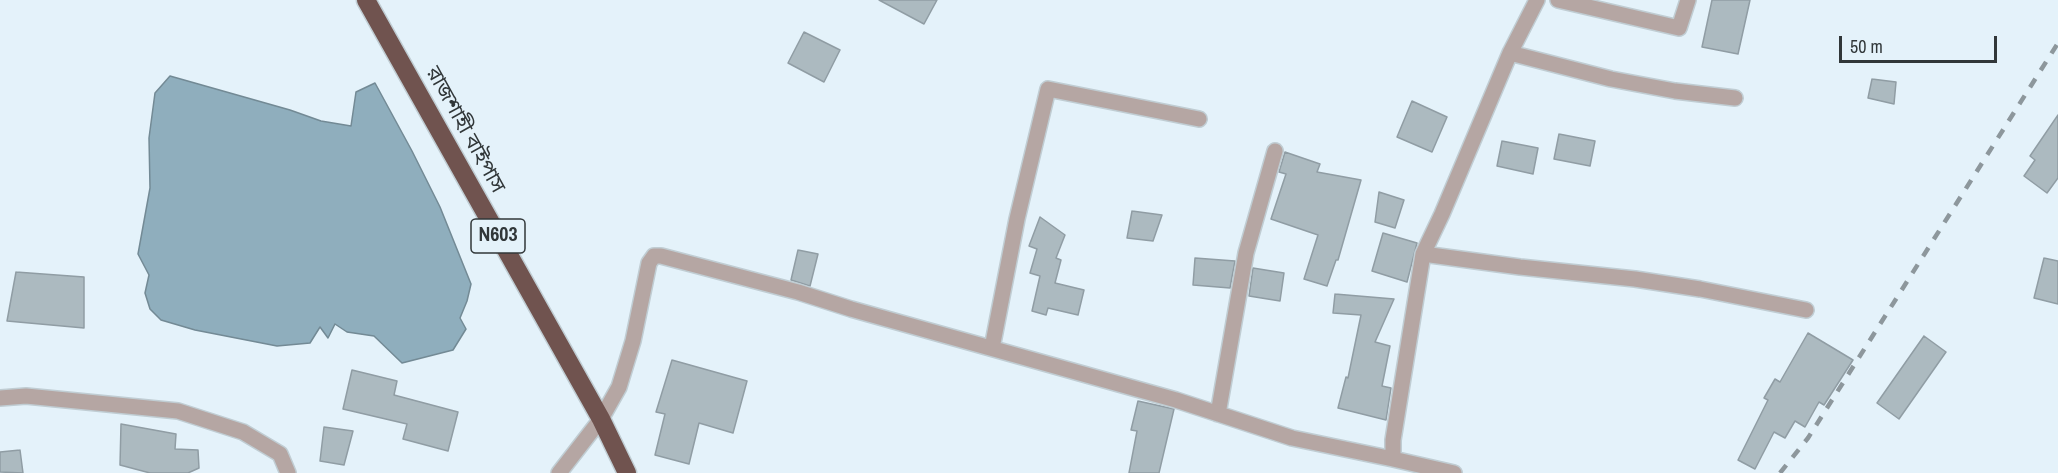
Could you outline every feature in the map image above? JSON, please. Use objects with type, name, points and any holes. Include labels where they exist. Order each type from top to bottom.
[{"type":"highway","name":"রাজশাহী বাইপাস","points":[[366,0],[601,419],[627,473]]},
{"type":"street","points":[[1393,459],[1393,440],[1423,254],[1510,53],[1537,0]]},
{"type":"street","points":[[1558,0],[1679,28],[1688,0]]},
{"type":"street","points":[[1510,53],[1611,80],[1735,98]]},
{"type":"street","points":[[992,348],[1017,219],[1048,89],[1198,119]]},
{"type":"street","points":[[1218,414],[1246,253],[1275,151]]},
{"type":"street","points":[[1423,254],[1635,279],[1806,310]]},
{"type":"street","points":[[559,473],[601,419],[620,387],[633,341],[649,263],[654,256],[752,279],[1176,400],[1292,438],[1454,473]]},
{"type":"street","points":[[0,398],[26,396],[178,411],[243,432],[280,454],[288,473]]},
{"type":"water","points":[[170,76],[321,121],[351,126],[356,92],[375,83],[440,207],[471,284],[460,318],[466,329],[453,350],[402,363],[374,336],[347,332],[335,324],[328,338],[320,327],[310,343],[277,346],[195,330],[161,320],[150,309],[145,293],[149,275],[138,254],[150,188],[149,138],[155,93]]},
{"type":"building","points":[[879,0],[937,0],[924,24]]},
{"type":"building","points":[[1712,0],[1750,0],[1738,54],[1702,47]]},
{"type":"building","points":[[804,32],[840,50],[824,82],[788,63]]},
{"type":"building","points":[[1872,79],[1896,82],[1894,104],[1868,98]]},
{"type":"building","points":[[1412,101],[1447,117],[1432,152],[1397,137]]},
{"type":"building","points":[[2058,115],[2058,178],[2047,193],[2024,176],[2035,160],[2030,156]]},
{"type":"building","points":[[1559,134],[1595,141],[1590,166],[1554,159]]},
{"type":"building","points":[[1502,141],[1538,148],[1533,174],[1497,166]]},
{"type":"building","points":[[1285,152],[1320,164],[1317,172],[1361,180],[1338,260],[1336,260],[1327,286],[1304,279],[1318,235],[1271,219],[1286,174],[1279,172]]},
{"type":"building","points":[[1379,192],[1404,200],[1395,228],[1375,222]]},
{"type":"building","points":[[1132,211],[1162,215],[1153,241],[1127,238]]},
{"type":"building","points":[[1040,217],[1065,235],[1056,258],[1061,260],[1055,283],[1084,290],[1078,315],[1048,308],[1046,315],[1032,311],[1040,276],[1030,273],[1037,249],[1029,246]]},
{"type":"building","points":[[1383,233],[1417,243],[1407,282],[1372,271]]},
{"type":"building","points":[[798,250],[818,254],[810,286],[791,280]]},
{"type":"building","points":[[1195,258],[1235,261],[1230,288],[1193,285]]},
{"type":"building","points":[[2044,258],[2058,261],[2058,304],[2034,298]]},
{"type":"building","points":[[1253,268],[1284,273],[1280,301],[1249,296]]},
{"type":"building","points":[[16,272],[84,277],[84,328],[7,321]]},
{"type":"building","points":[[1335,294],[1394,299],[1375,342],[1390,346],[1382,386],[1391,388],[1386,420],[1338,408],[1346,377],[1348,378],[1361,315],[1333,313]]},
{"type":"building","points":[[1808,333],[1853,360],[1824,405],[1819,402],[1805,427],[1795,421],[1785,438],[1774,432],[1755,469],[1738,460],[1768,400],[1764,398],[1775,379],[1780,382]]},
{"type":"building","points":[[1924,336],[1946,352],[1899,419],[1877,403]]},
{"type":"building","points":[[672,360],[747,381],[733,433],[699,423],[689,464],[655,455],[665,414],[656,412]]},
{"type":"building","points":[[352,370],[397,381],[394,395],[458,412],[448,451],[403,439],[407,424],[343,409]]},
{"type":"building","points":[[1138,401],[1174,409],[1159,473],[1129,473],[1137,431],[1131,430]]},
{"type":"building","points":[[121,424],[176,434],[175,449],[198,450],[199,468],[188,473],[150,473],[120,465]]},
{"type":"building","points":[[324,427],[353,431],[344,465],[320,461]]},
{"type":"building","points":[[20,450],[23,473],[0,472],[0,452]]},
{"type":"railway","points":[[1780,473],[1808,438],[2058,43]]}]
